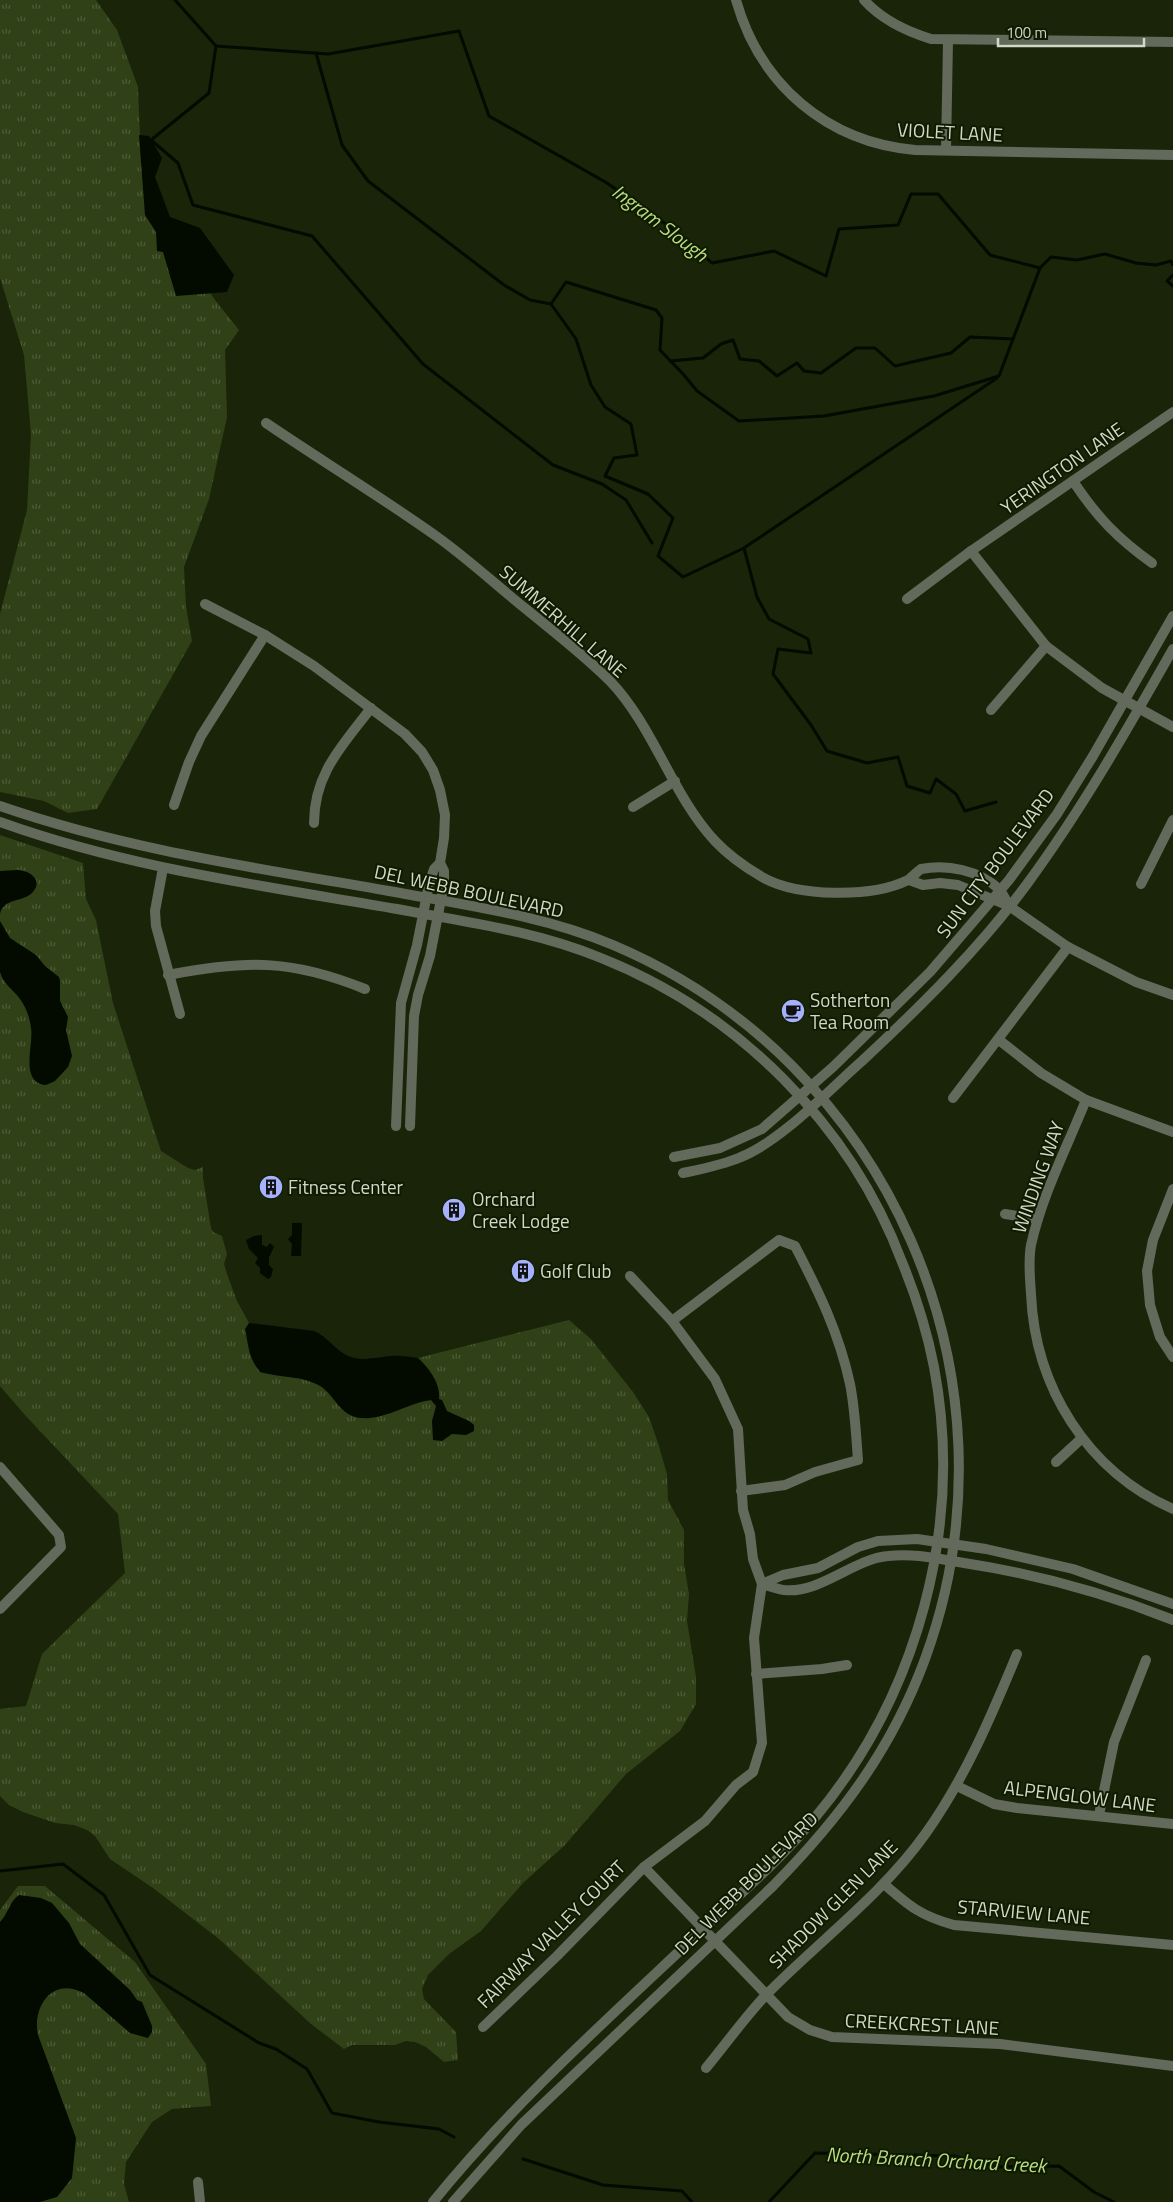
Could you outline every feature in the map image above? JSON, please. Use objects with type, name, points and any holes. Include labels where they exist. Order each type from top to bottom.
[{"type":"street","name":"VIOLET LANE","points":[[736,0],[741,17],[757,52],[771,75],[796,101],[846,134],[894,148],[1173,155]]},
{"type":"street","points":[[864,0],[879,15],[909,32],[931,39],[1173,42]]},
{"type":"street","points":[[946,150],[948,40]]},
{"type":"street","name":"YERINGTON LANE","points":[[907,598],[1173,412]]},
{"type":"street","name":"SUMMERHILL LANE","points":[[266,423],[438,537],[579,653],[610,682],[634,711],[674,781],[714,840],[735,860],[765,878],[793,888],[821,893],[851,892],[884,887],[908,880],[921,869],[953,868],[983,878],[1000,890],[1009,906]]},
{"type":"street","points":[[1073,481],[1092,509],[1107,526],[1123,542],[1152,563]]},
{"type":"street","points":[[972,551],[1046,646],[1102,688],[1173,726]]},
{"type":"street","points":[[205,604],[266,636],[314,666],[405,734],[422,752],[433,770],[440,790],[445,815],[444,838],[440,862],[434,869],[426,898],[415,957],[401,1003],[396,1126]]},
{"type":"street","name":"SUN CITY BOULEVARD","points":[[683,1173],[725,1163],[756,1150],[770,1141],[821,1097],[935,990],[969,954],[1009,906],[1075,815],[1132,705],[1173,616]]},
{"type":"street","points":[[174,806],[189,762],[201,736],[266,636]]},
{"type":"street","points":[[991,710],[1046,646]]},
{"type":"street","name":"SUN CITY BOULEVARD","points":[[674,1157],[720,1148],[749,1137],[762,1129],[811,1086],[930,972],[1000,890],[1057,814],[1132,705],[1173,650]]},
{"type":"street","points":[[314,823],[314,804],[320,780],[331,759],[371,708]]},
{"type":"street","points":[[632,807],[674,781]]},
{"type":"street","name":"DEL WEBB BOULEVARD","points":[[0,806],[74,830],[165,852],[519,916],[557,925],[636,955],[688,984],[745,1023],[789,1062],[821,1097],[852,1137],[890,1195],[915,1248],[934,1300],[950,1369],[957,1421],[959,1483],[955,1545],[941,1606],[924,1663],[881,1752],[855,1792],[813,1844],[510,2114],[433,2202]]},
{"type":"street","points":[[1140,884],[1173,820]]},
{"type":"street","name":"DEL WEBB BOULEVARD","points":[[0,822],[63,842],[163,868],[516,931],[597,956],[645,978],[680,998],[736,1036],[761,1057],[800,1096],[855,1168],[876,1204],[900,1255],[919,1307],[934,1366],[941,1424],[943,1482],[938,1542],[926,1602],[908,1657],[867,1745],[831,1799],[801,1834],[709,1935],[521,2125],[453,2202]]},
{"type":"street","points":[[410,1126],[414,1016],[418,995],[430,956],[441,901],[444,871],[440,862]]},
{"type":"street","points":[[163,868],[155,911],[156,926],[180,1014]]},
{"type":"street","name":"SUMMERHILL LANE","points":[[908,880],[923,885],[940,883],[958,885],[1009,906]]},
{"type":"street","points":[[1009,906],[1068,947],[1136,982],[1173,995]]},
{"type":"street","points":[[953,1098],[1068,947]]},
{"type":"street","points":[[168,975],[214,966],[247,963],[272,965],[333,976],[365,989]]},
{"type":"street","points":[[999,1040],[1041,1072],[1086,1100],[1173,1132]]},
{"type":"street","name":"WINDING WAY","points":[[1086,1100],[1038,1219],[1031,1246],[1031,1319],[1037,1346],[1050,1383],[1081,1439],[1114,1473],[1153,1500],[1173,1509]]},
{"type":"street","points":[[1173,1189],[1153,1240],[1147,1272],[1150,1304],[1160,1337],[1173,1357]]},
{"type":"street","points":[[1005,1214],[1038,1219]]},
{"type":"street","points":[[672,1320],[779,1240],[795,1246],[824,1302],[840,1344],[851,1386],[858,1460],[815,1472],[784,1485],[741,1491]]},
{"type":"street","points":[[630,1276],[672,1320],[715,1379],[738,1429],[741,1491],[753,1559],[762,1584]]},
{"type":"street","points":[[1056,1462],[1081,1439]]},
{"type":"street","points":[[0,1467],[59,1535],[61,1547],[0,1610]]},
{"type":"street","points":[[762,1584],[783,1575],[818,1568],[858,1547],[878,1541],[900,1539],[986,1549],[1073,1570],[1173,1604]]},
{"type":"street","points":[[762,1584],[785,1590],[801,1588],[822,1582],[863,1562],[881,1556],[900,1555],[935,1558],[1025,1574],[1070,1585],[1111,1597],[1173,1620]]},
{"type":"street","name":"FAIRWAY VALLEY COURT","points":[[483,2027],[557,1956],[644,1867],[705,1821],[736,1785],[753,1772],[762,1743],[754,1638],[762,1584]]},
{"type":"street","name":"SHADOW GLEN LANE","points":[[706,2068],[765,1996],[884,1884],[925,1834],[957,1786],[991,1716],[1017,1654]]},
{"type":"street","points":[[1099,1816],[1114,1742],[1146,1660]]},
{"type":"street","points":[[756,1674],[822,1669],[847,1665]]},
{"type":"street","name":"ALPENGLOW LANE","points":[[957,1786],[994,1804],[1173,1824]]},
{"type":"street","name":"CREEKCREST LANE","points":[[644,1867],[765,1996],[788,2017],[810,2030],[832,2037],[1000,2044],[1173,2066]]},
{"type":"street","name":"STARVIEW LANE","points":[[884,1884],[916,1912],[935,1920],[954,1924],[1173,1945]]},
{"type":"street","points":[[198,2182],[200,2202]]},
{"type":"green space","points":[[0,0],[96,0],[117,30],[138,87],[140,136],[160,219],[215,300],[239,330],[225,350],[227,417],[209,499],[184,567],[186,607],[192,641],[97,809],[68,813],[44,801],[0,792],[0,614],[27,510],[31,434],[24,355],[0,278]]},
{"type":"green space","points":[[0,835],[83,863],[86,899],[96,920],[113,1003],[161,1151],[188,1168],[195,1170],[203,1167],[211,1228],[213,1232],[222,1236],[227,1254],[224,1264],[227,1274],[237,1301],[249,1323],[347,1370],[418,1358],[569,1320],[591,1339],[633,1392],[649,1417],[667,1474],[668,1500],[684,1530],[684,1564],[689,1594],[687,1621],[696,1677],[696,1704],[680,1731],[626,1774],[564,1846],[523,1883],[481,1931],[449,1954],[428,1975],[422,1989],[424,1999],[456,2032],[458,2060],[444,2062],[426,2047],[415,2042],[406,2041],[395,2045],[352,2045],[344,2049],[311,2024],[219,1939],[153,1888],[110,1859],[95,1836],[87,1830],[74,1825],[55,1823],[23,1812],[9,1805],[0,1796],[0,1709],[26,1706],[42,1654],[125,1573],[118,1514],[0,1386]]},
{"type":"green space","points":[[18,1886],[45,1886],[135,1962],[206,2064],[211,2106],[172,2109],[152,2122],[126,2162],[124,2184],[129,2202],[0,2202],[0,1910]]},
{"type":"shaded area","points":[[139,135],[149,136],[162,158],[155,177],[170,217],[200,228],[234,275],[227,292],[176,296],[163,252],[157,251],[156,232],[145,215]]},
{"type":"shaded area","points":[[18,870],[27,872],[34,877],[37,884],[35,889],[28,896],[5,905],[0,914],[0,871]]},
{"type":"shaded area","points":[[0,921],[10,938],[36,955],[45,966],[59,977],[60,1001],[68,1017],[66,1030],[72,1056],[68,1067],[55,1081],[46,1085],[38,1083],[33,1078],[30,1070],[31,1035],[27,1013],[18,996],[1,976]]},
{"type":"shaded area","points":[[292,1223],[302,1223],[301,1256],[291,1256],[292,1244],[288,1239],[292,1235]]},
{"type":"shaded area","points":[[262,1235],[262,1245],[267,1247],[270,1243],[274,1247],[269,1257],[269,1265],[273,1269],[271,1277],[268,1279],[260,1273],[260,1268],[255,1263],[258,1258],[249,1249],[246,1240]]},
{"type":"shaded area","points":[[249,1323],[314,1331],[343,1353],[353,1358],[397,1356],[418,1358],[436,1382],[439,1399],[442,1400],[447,1411],[469,1421],[474,1425],[474,1431],[466,1435],[452,1434],[442,1441],[433,1440],[432,1421],[436,1406],[431,1400],[388,1414],[361,1418],[347,1413],[325,1390],[313,1382],[260,1372],[251,1357],[248,1347],[245,1329]]},
{"type":"shaded area","points":[[19,1895],[41,1898],[52,1903],[69,1923],[80,1944],[130,1990],[137,2000],[142,2002],[152,2026],[152,2032],[148,2038],[130,2033],[84,1993],[73,1989],[62,1988],[54,1991],[41,2005],[37,2024],[38,2035],[76,2138],[72,2178],[57,2197],[40,2202],[0,2202],[0,1922]]},
{"type":"waterway","name":"Ingram Slough","points":[[175,0],[216,46],[328,54],[459,31],[489,116],[607,183],[677,232],[712,263],[774,251],[826,276],[839,229],[898,225],[911,194],[938,194],[990,255],[1040,268],[1051,257],[1077,260],[1105,254],[1136,263],[1156,265],[1171,261],[1173,265]]},
{"type":"waterway","points":[[216,46],[209,93],[151,140],[178,163],[193,205],[312,236],[423,364],[553,465],[602,484],[626,500],[652,543]]},
{"type":"waterway","points":[[316,53],[342,145],[368,181],[504,285],[530,300],[551,304],[576,339],[591,385],[605,407],[631,424],[637,455],[614,458],[605,476],[648,494],[673,518],[658,556],[683,577],[744,548],[757,597],[769,619],[808,639],[811,653],[778,649],[773,674],[811,725],[827,751],[867,763],[898,757],[907,786],[930,793],[936,779],[956,794],[965,811],[996,802]]},
{"type":"waterway","points":[[551,304],[566,282],[656,310],[662,318],[660,350],[697,391],[739,421],[824,416],[934,396],[999,376],[1040,268]]},
{"type":"waterway","name":"Ingram Slough","points":[[1173,275],[1167,281],[1173,286]]},
{"type":"waterway","points":[[670,361],[703,358],[721,344],[733,340],[740,359],[759,361],[777,376],[797,363],[804,371],[821,373],[856,348],[875,348],[895,366],[951,353],[970,337],[1013,339]]},
{"type":"waterway","points":[[744,548],[997,378]]},
{"type":"waterway","name":"North Branch Orchard Creek","points":[[0,1871],[63,1864],[104,1895],[150,1975],[259,2043],[276,2049],[307,2069],[332,2113],[379,2122],[439,2129],[454,2137]]},
{"type":"waterway","name":"North Branch Orchard Creek","points":[[769,2202],[815,2153],[954,2156],[996,2167],[1059,2166],[1094,2192],[1114,2202]]},
{"type":"waterway","name":"North Branch Orchard Creek","points":[[523,2159],[603,2185],[682,2191],[692,2202]]},
{"type":"place","name":"Sotherton Tea Room","points":[[793,1011]]},
{"type":"place","name":"Fitness Center","points":[[271,1187]]},
{"type":"place","name":"Orchard Creek Lodge","points":[[454,1210]]},
{"type":"place","name":"Golf Club","points":[[523,1271]]}]
